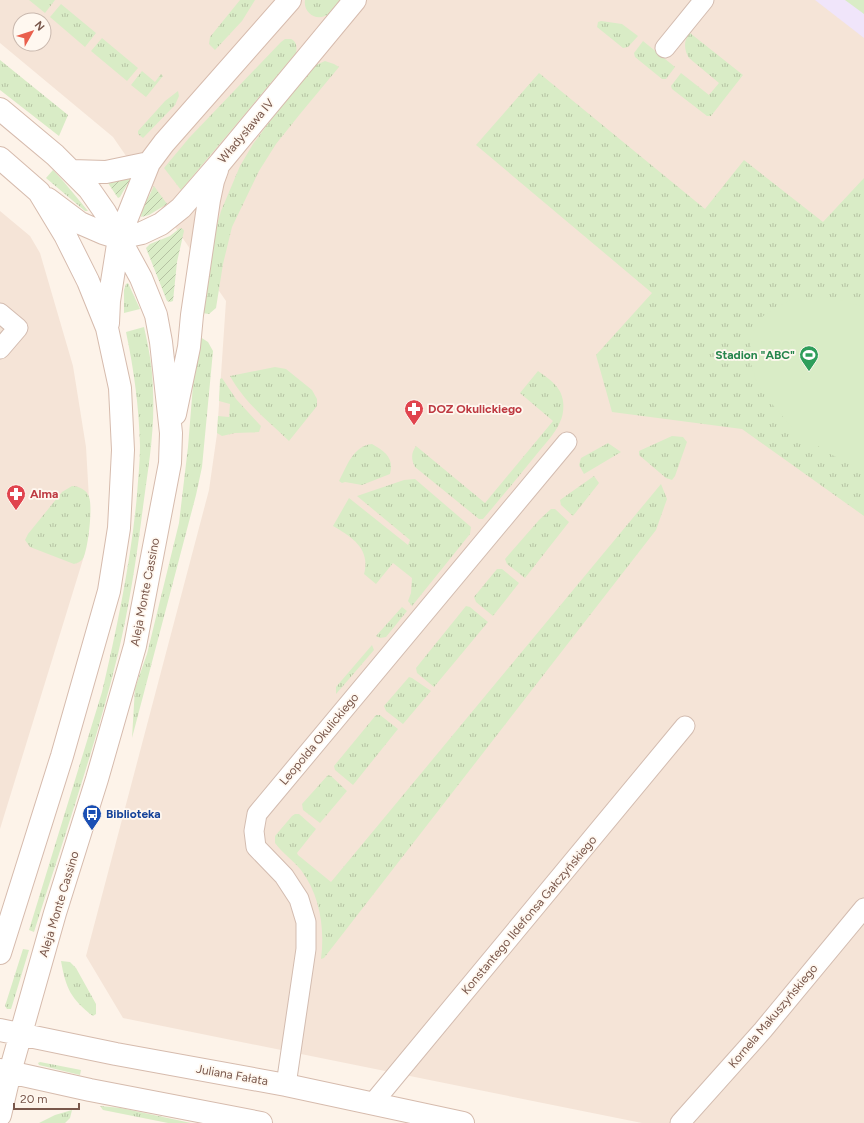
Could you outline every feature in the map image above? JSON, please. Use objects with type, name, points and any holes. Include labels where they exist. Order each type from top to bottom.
[{"type":"street","points":[[107,328],[109,301],[120,238],[149,163],[164,143],[290,0]]},
{"type":"street","name":"Władysława IV","points":[[120,238],[142,233],[161,224],[181,208],[355,0]]},
{"type":"street","points":[[665,48],[704,0]]},
{"type":"street","name":"Aleja Monte Cassino","points":[[0,109],[55,155],[89,189],[105,212],[120,238],[141,278],[156,315],[161,342],[171,433],[170,463],[135,646],[97,779],[55,913],[21,1033],[5,1071],[0,1115]]},
{"type":"street","points":[[0,158],[39,192],[80,223],[120,238]]},
{"type":"street","points":[[71,171],[106,172],[149,163]]},
{"type":"street","points":[[171,433],[189,347],[192,315],[209,200],[213,181],[220,163]]},
{"type":"street","points":[[0,953],[62,756],[109,591],[119,528],[123,450],[120,388],[107,328],[88,281],[65,235],[39,192]]},
{"type":"street","points":[[0,313],[18,328],[0,349]]},
{"type":"street","name":"Leopolda Okulickiego","points":[[286,1085],[306,949],[306,922],[299,899],[284,876],[256,847],[254,831],[257,814],[567,442]]},
{"type":"street","name":"Konstantego Ildefonsa Gałczyńskiego","points":[[372,1104],[686,726]]},
{"type":"street","name":"Kornela Makuszyńskiego","points":[[680,1123],[763,1030],[864,908]]},
{"type":"street","name":"Juliana Fałata","points":[[0,1030],[21,1033],[116,1054],[286,1085],[463,1123]]},
{"type":"street","points":[[5,1071],[90,1090],[261,1123]]},
{"type":"shaded area","points":[[0,0],[864,0],[864,1123],[642,1123],[123,1018],[86,956],[209,490],[217,434],[226,301],[113,137],[0,43]]},
{"type":"shaded area","points":[[815,0],[864,0],[864,38]]},
{"type":"shaded area","points":[[0,211],[30,236],[40,253],[73,366],[86,447],[90,516],[84,556],[0,829]]},
{"type":"green space","points":[[29,0],[55,0],[46,12]]},
{"type":"green space","points":[[240,0],[255,0],[242,21],[215,50],[209,44],[210,37]]},
{"type":"green space","points":[[305,0],[340,0],[325,16],[317,17],[310,14],[306,8]]},
{"type":"green space","points":[[845,0],[864,0],[864,14]]},
{"type":"green space","points":[[61,4],[96,33],[85,47],[52,19],[52,15]]},
{"type":"green space","points":[[601,21],[622,24],[638,36],[628,47],[623,48],[597,27],[598,22]]},
{"type":"green space","points":[[690,33],[743,75],[711,116],[707,116],[672,89],[671,86],[681,73],[709,95],[719,83],[689,58],[686,52],[685,42]]},
{"type":"green space","points":[[102,38],[138,68],[127,81],[91,51]]},
{"type":"green space","points":[[285,39],[291,39],[295,43],[296,53],[181,190],[164,168],[189,138]]},
{"type":"green space","points":[[643,41],[675,67],[666,79],[662,79],[635,57],[634,53]]},
{"type":"green space","points":[[0,60],[68,115],[59,136],[0,90]]},
{"type":"green space","points":[[325,61],[339,67],[276,144],[259,171],[232,227],[223,264],[216,308],[209,314],[202,313],[206,264],[221,211],[240,166],[253,144],[282,105],[316,65]]},
{"type":"green space","points":[[142,71],[155,82],[161,74],[163,76],[146,97],[131,85]]},
{"type":"green space","points":[[539,73],[705,209],[744,160],[823,222],[864,178],[864,516],[742,429],[612,412],[596,355],[652,293],[476,145]]},
{"type":"green space","points":[[178,91],[179,96],[175,105],[143,138],[138,134],[138,131],[165,101]]},
{"type":"green space","points":[[53,170],[88,211],[85,211],[46,178]]},
{"type":"green space","points":[[135,171],[120,197],[118,198],[108,183]]},
{"type":"green space","points":[[154,186],[167,204],[149,215],[141,217],[142,210]]},
{"type":"green space","points":[[180,228],[184,231],[177,262],[173,301],[170,302],[167,301],[146,248],[150,244],[170,236]]},
{"type":"green space","points":[[128,283],[140,309],[124,313],[124,290],[126,284]]},
{"type":"green space","name":"Stadion \"ABC\"","points":[[806,297],[833,298],[864,307],[864,468],[843,461],[794,430],[767,398],[757,383],[750,361],[751,334],[764,315],[788,301]]},
{"type":"green space","points":[[144,327],[152,376],[153,421],[149,464],[129,600],[118,654],[99,724],[34,932],[29,930],[102,692],[123,594],[137,495],[140,446],[136,389],[126,332]]},
{"type":"green space","points":[[197,335],[208,342],[213,351],[202,467],[132,738],[135,688],[147,654],[179,523],[188,447]]},
{"type":"green space","points":[[275,367],[286,369],[312,390],[317,399],[317,406],[289,441],[249,403],[230,376]]},
{"type":"green space","points":[[538,371],[554,383],[560,391],[563,404],[561,420],[552,435],[510,487],[483,519],[479,519],[415,467],[412,459],[413,451],[416,446],[485,503],[553,421],[520,393]]},
{"type":"green space","points":[[222,378],[236,399],[261,426],[259,432],[235,433],[222,436],[217,433],[218,416],[229,417],[230,404],[219,401],[220,379]]},
{"type":"green space","points":[[672,436],[683,437],[687,442],[675,476],[672,480],[666,478],[639,455],[639,451]]},
{"type":"green space","points":[[608,443],[621,452],[584,474],[579,465],[581,458]]},
{"type":"green space","points":[[372,444],[388,456],[391,464],[390,474],[362,485],[345,482],[342,483],[339,481],[355,453],[365,446]]},
{"type":"green space","points":[[594,476],[599,483],[573,516],[561,505],[560,500]]},
{"type":"green space","points":[[415,479],[471,527],[470,534],[412,606],[408,601],[411,593],[412,578],[393,563],[376,584],[364,574],[365,558],[358,545],[353,539],[333,526],[349,498],[408,545],[410,540],[357,496],[404,480]]},
{"type":"green space","points":[[661,484],[667,499],[656,530],[324,958],[321,959],[322,936],[320,913],[313,890],[301,870],[275,843],[275,836],[292,816],[299,814],[316,829],[297,853],[331,882]]},
{"type":"green space","points":[[72,486],[85,490],[90,502],[88,539],[84,556],[81,561],[74,564],[30,547],[25,540],[28,534],[62,492]]},
{"type":"green space","points":[[551,509],[555,509],[569,522],[525,578],[507,564],[505,559],[539,520]]},
{"type":"green space","points":[[497,569],[502,569],[519,583],[493,616],[476,602],[474,597]]},
{"type":"green space","points":[[466,606],[470,607],[488,622],[434,687],[417,673],[416,668]]},
{"type":"green space","points":[[402,607],[407,611],[386,637],[380,638],[376,636]]},
{"type":"green space","points":[[372,645],[374,650],[336,694],[336,687]]},
{"type":"green space","points":[[409,677],[431,691],[403,724],[386,711],[384,706]]},
{"type":"green space","points":[[376,715],[380,715],[398,729],[353,785],[335,770],[334,766]]},
{"type":"green space","points":[[328,775],[347,791],[320,823],[303,810],[302,804]]},
{"type":"green space","points":[[23,949],[29,950],[11,1009],[7,1009],[5,1006]]},
{"type":"green space","points":[[61,961],[70,962],[76,968],[96,1004],[96,1014],[93,1016],[79,1004],[71,993],[65,979]]},
{"type":"green space","points":[[40,1062],[81,1070],[80,1075],[39,1065],[38,1063]]},
{"type":"green space","points":[[100,1106],[121,1108],[191,1123],[168,1123],[103,1110]]},
{"type":"green space","points":[[72,1110],[70,1118],[65,1123],[39,1123],[55,1115]]},
{"type":"place","name":"Stadion \"ABC\"","points":[[809,372]]},
{"type":"place","name":"DOZ Okulickiego","points":[[414,426]]},
{"type":"place","name":"Alma","points":[[16,511]]},
{"type":"place","name":"Biblioteka","points":[[92,831]]}]
